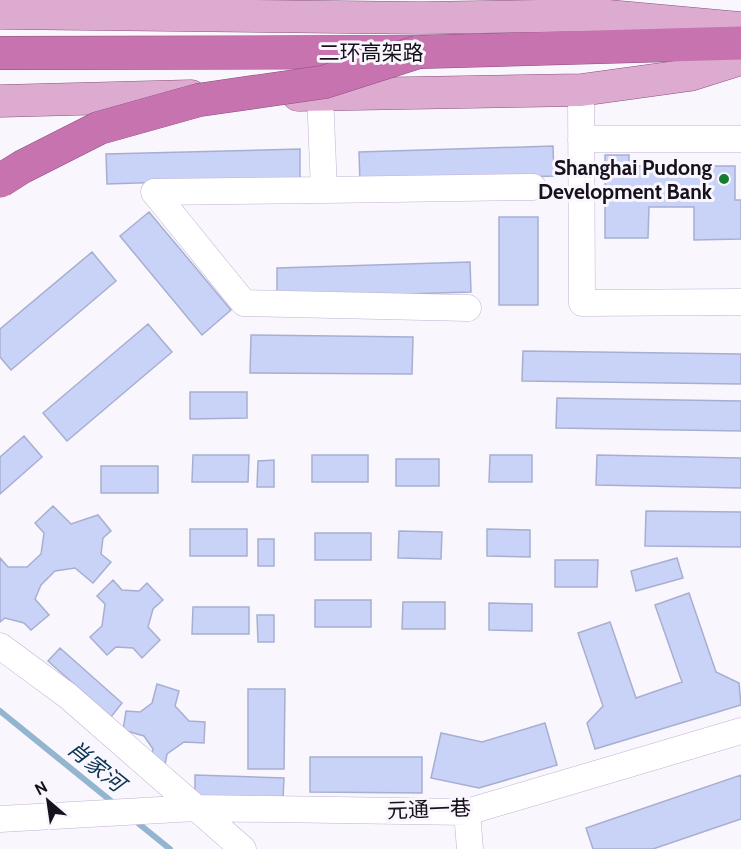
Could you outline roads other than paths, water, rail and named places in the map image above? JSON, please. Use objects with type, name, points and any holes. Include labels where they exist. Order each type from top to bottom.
[{"type":"highway","name":"二环高架路","points":[[0,53],[418,52],[741,43]]},
{"type":"highway","points":[[0,181],[22,167],[99,128],[199,100],[324,82],[418,52]]},
{"type":"main road","points":[[7,14],[422,18],[598,15],[741,27]]},
{"type":"main road","points":[[0,101],[581,90],[690,75],[741,58]]},
{"type":"street","points":[[581,90],[582,303],[741,302]]},
{"type":"street","points":[[320,94],[324,190]]},
{"type":"street","points":[[581,139],[741,139]]},
{"type":"street","points":[[468,309],[244,303],[154,192],[532,187]]},
{"type":"street","points":[[0,646],[68,696],[243,849]]},
{"type":"street","name":"元通一巷","points":[[0,819],[196,808],[467,812],[741,731]]},
{"type":"street","points":[[467,812],[470,849]]},
{"type":"waterway","name":"肖家河","points":[[0,711],[116,805]]},
{"type":"waterway","name":"肖家河","points":[[133,819],[170,849]]},
{"type":"place","name":"Shanghai Pudong Development Bank","points":[[724,179]]}]
